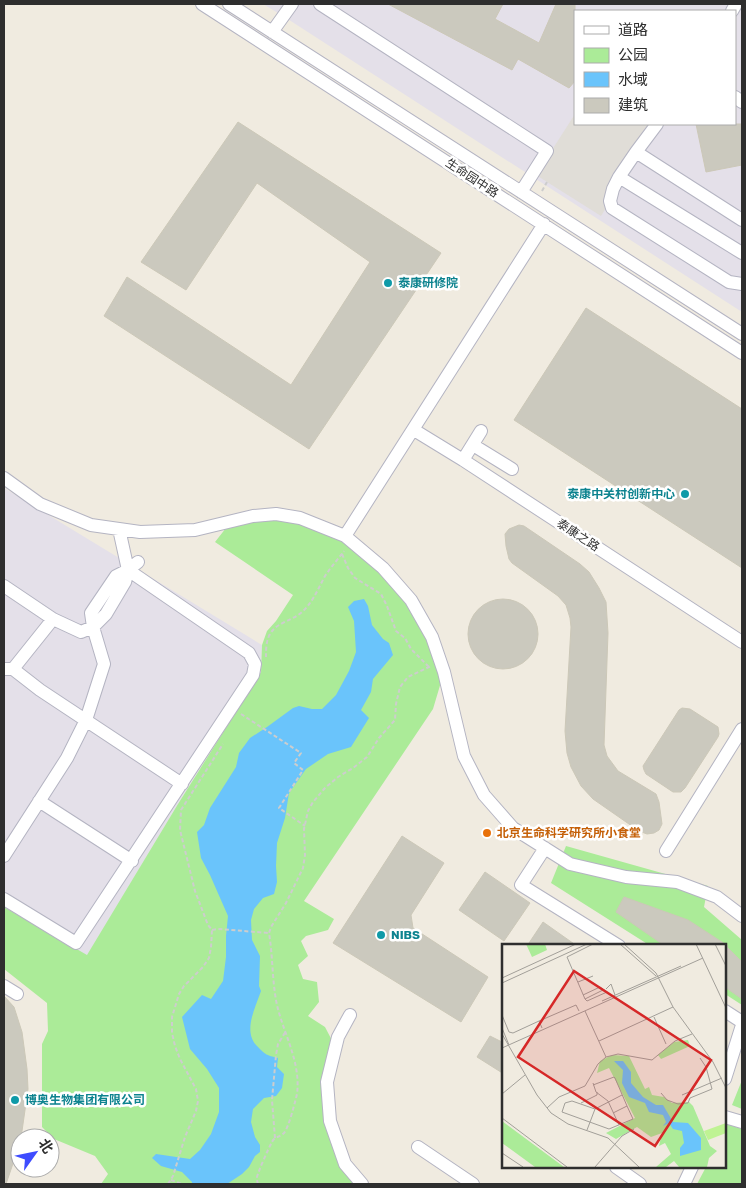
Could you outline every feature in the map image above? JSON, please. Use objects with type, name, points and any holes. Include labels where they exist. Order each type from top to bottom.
[{"type":"street","name":"生命园中路","points":[[202,4],[742,353]]},
{"type":"street","name":"生命园中路","points":[[229,4],[742,334]]},
{"type":"street","points":[[272,32],[292,4]]},
{"type":"street","points":[[320,4],[547,151],[521,192]]},
{"type":"street","points":[[656,125],[612,189],[610,202],[612,208],[729,282],[742,284]]},
{"type":"street","points":[[636,152],[742,220]]},
{"type":"street","points":[[619,177],[742,254]]},
{"type":"street","points":[[349,539],[414,430],[544,224]]},
{"type":"street","name":"泰康之路","points":[[414,430],[742,642]]},
{"type":"street","points":[[463,460],[481,431]]},
{"type":"street","points":[[473,444],[512,470]]},
{"type":"street","points":[[4,478],[40,504],[91,525],[140,532],[195,530],[253,516],[276,514],[300,518],[349,539],[383,568],[412,600],[432,637],[435,665],[444,672],[464,756],[484,795],[513,828],[570,864],[626,877],[677,882],[717,897],[742,916]]},
{"type":"street","points":[[4,899],[76,944],[253,675],[255,664],[250,653],[133,566],[120,529]]},
{"type":"street","points":[[4,856],[67,758],[86,720],[104,664],[93,627],[91,613],[116,576],[133,566]]},
{"type":"street","points":[[4,586],[53,619],[81,632],[93,627]]},
{"type":"street","points":[[53,619],[8,669],[182,784]]},
{"type":"street","points":[[666,851],[742,729]]},
{"type":"street","points":[[39,801],[132,860]]},
{"type":"street","points":[[545,848],[521,885],[616,944]]},
{"type":"street","points":[[4,986],[17,994]]},
{"type":"street","points":[[726,1012],[742,1024],[726,1076]]},
{"type":"street","points":[[350,1015],[338,1037],[327,1082],[330,1121],[346,1164],[362,1184]]},
{"type":"street","points":[[726,1117],[742,1122]]},
{"type":"street","points":[[418,1147],[473,1184]]},
{"type":"street","points":[[617,1168],[640,1184]]},
{"type":"street","points":[[684,1184],[692,1168]]},
{"type":"path","points":[[266,662],[266,648],[270,635],[276,627],[300,614],[307,607],[326,575],[342,554],[349,539]]},
{"type":"path","points":[[342,554],[355,578],[380,594],[387,606],[396,631],[405,638],[411,649],[435,665]]},
{"type":"path","points":[[258,1184],[258,1174],[272,1140],[283,1134],[288,1124],[298,1081],[296,1067],[276,998],[269,933],[303,868],[305,826],[308,811],[325,788],[367,757],[379,738],[394,720],[400,687],[408,677],[435,665]]},
{"type":"path","points":[[239,716],[241,713],[300,753],[294,763],[303,770],[279,808],[305,826]]},
{"type":"path","points":[[168,1184],[174,1176],[198,1101],[196,1089],[180,1060],[175,1046],[172,1033],[172,1017],[179,994],[184,986],[203,967],[208,958],[212,930],[208,925],[195,891],[180,830],[181,810],[222,744]]},
{"type":"path","points":[[212,930],[269,933]]},
{"type":"path","points":[[275,1138],[272,1100],[276,1055],[278,1044],[286,1031]]},
{"type":"path","points":[[171,1180],[182,1184]]},
{"type":"shaded area","points":[[263,4],[742,4],[742,312],[283,16]]},
{"type":"shaded area","points":[[574,116],[574,125],[656,125],[601,216],[536,175]]},
{"type":"shaded area","points":[[4,488],[262,645],[261,672],[178,804],[87,956],[4,907]]},
{"type":"green space","points":[[276,514],[345,536],[411,600],[444,672],[433,709],[304,901],[334,919],[328,930],[306,936],[301,941],[308,956],[298,965],[303,979],[317,982],[319,1002],[308,1016],[325,1027],[336,1048],[330,1121],[362,1184],[101,1184],[108,1174],[95,1156],[60,1141],[60,1128],[42,1127],[42,1044],[48,1031],[47,1003],[4,969],[4,907],[87,955],[178,804],[261,672],[262,645],[267,631],[293,595],[215,542],[226,528]]},
{"type":"green space","points":[[566,846],[708,886],[704,907],[742,940],[742,1005],[726,995],[726,944],[647,944],[551,883]]},
{"type":"green space","points":[[742,1080],[742,1109],[732,1105]]},
{"type":"green space","points":[[726,1124],[742,1129],[742,1184],[697,1184],[705,1168],[726,1168]]},
{"type":"water","points":[[364,599],[368,606],[372,625],[383,639],[389,643],[393,655],[373,679],[371,692],[361,710],[369,718],[351,747],[328,754],[306,769],[289,793],[285,818],[277,843],[277,882],[274,894],[263,898],[254,909],[251,920],[252,940],[260,956],[259,986],[261,991],[251,1020],[251,1034],[253,1041],[263,1052],[278,1058],[277,1067],[284,1074],[282,1088],[276,1096],[264,1098],[253,1109],[251,1122],[255,1137],[260,1145],[260,1152],[255,1156],[249,1167],[227,1184],[192,1184],[182,1172],[161,1166],[152,1158],[156,1154],[190,1159],[200,1150],[211,1134],[219,1112],[219,1088],[207,1069],[190,1049],[182,1017],[202,995],[211,999],[223,981],[226,957],[228,916],[201,858],[197,832],[204,825],[210,808],[236,767],[239,753],[250,738],[293,708],[299,706],[322,709],[336,695],[349,671],[356,652],[354,621],[348,607],[354,601]]},
{"type":"building","points":[[388,4],[503,4],[495,19],[539,43],[556,4],[575,4],[574,82],[569,88],[518,59],[512,70]]},
{"type":"building","name":"泰康研修院","points":[[238,122],[441,253],[309,449],[104,316],[127,277],[291,385],[370,262],[257,183],[186,290],[141,262]]},
{"type":"building","points":[[742,124],[742,165],[706,172],[696,125]]},
{"type":"building","name":"泰康中关村创新中心","points":[[586,308],[742,409],[742,568],[514,420]]},
{"type":"building","points":[[519,525],[524,526],[580,564],[589,572],[606,602],[608,633],[604,745],[607,756],[618,771],[656,794],[662,824],[659,830],[654,833],[647,834],[639,831],[593,799],[581,786],[571,767],[567,753],[565,731],[570,618],[566,605],[558,596],[509,559],[505,534],[509,529]]},
{"type":"building","points":[[496,599],[510,599],[523,605],[532,614],[538,627],[536,647],[528,659],[510,669],[496,669],[483,663],[474,654],[468,641],[468,627],[474,614],[483,605]]},
{"type":"building","points":[[682,708],[690,709],[718,727],[719,734],[685,788],[681,792],[673,792],[646,774],[643,766]]},
{"type":"building","name":"NIBS","points":[[402,836],[444,863],[411,915],[413,928],[488,977],[461,1022],[333,943]]},
{"type":"building","points":[[485,872],[530,903],[504,941],[459,910]]},
{"type":"building","points":[[624,897],[688,920],[725,944],[662,944],[616,912]]},
{"type":"building","points":[[543,922],[574,944],[528,944]]},
{"type":"building","points":[[726,946],[742,962],[742,999],[726,988]]},
{"type":"building","name":"博奥生物集团有限公司","points":[[4,996],[14,1007],[22,1032],[28,1089],[22,1128],[10,1128],[10,1172],[6,1184],[4,1184]]},
{"type":"building","points":[[490,1036],[502,1042],[502,1073],[477,1057]]},
{"type":"place","name":"泰康研修院","points":[[388,283]]},
{"type":"place","name":"泰康中关村创新中心","points":[[685,494]]},
{"type":"place","name":"北京生命科学研究所小食堂","points":[[487,833]]},
{"type":"place","name":"NIBS","points":[[381,935]]},
{"type":"place","name":"博奥生物集团有限公司","points":[[15,1100]]}]
